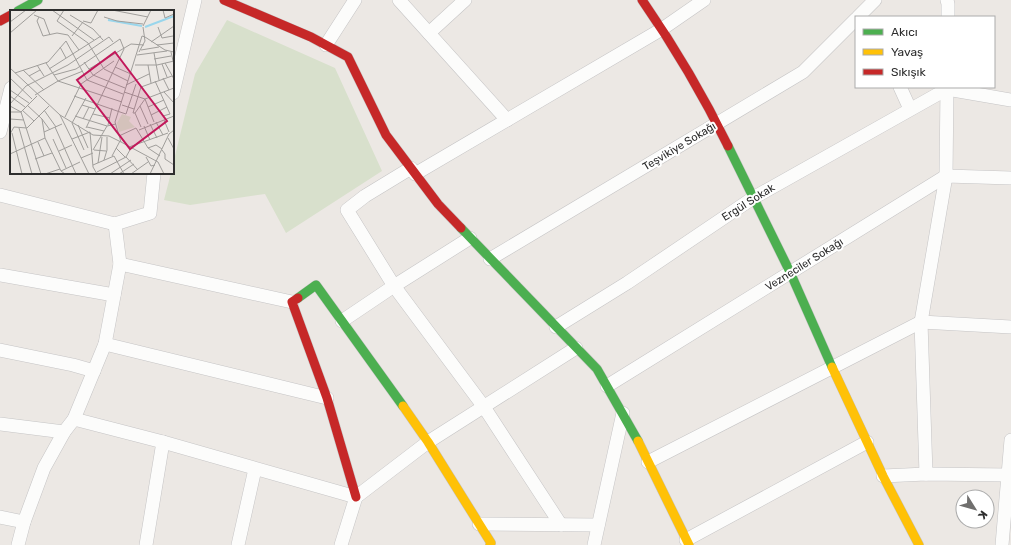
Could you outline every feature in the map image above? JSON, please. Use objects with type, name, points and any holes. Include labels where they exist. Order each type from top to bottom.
[{"type":"street","points":[[21,10],[38,0]]},
{"type":"street","points":[[174,89],[195,0]]},
{"type":"street","points":[[224,0],[311,37],[348,57],[386,135],[438,204],[597,369],[632,428],[687,542],[867,442]]},
{"type":"street","points":[[399,0],[507,120]]},
{"type":"street","points":[[429,33],[465,0]]},
{"type":"street","points":[[642,0],[662,29],[716,123],[790,272],[832,368],[883,476],[919,545]]},
{"type":"street","points":[[561,524],[484,407],[394,286],[347,210],[365,196],[507,120],[662,29],[704,0]]},
{"type":"street","name":"Teşvikiye Sokağı","points":[[859,16],[875,0]]},
{"type":"street","points":[[947,0],[948,16]]},
{"type":"street","points":[[326,45],[350,3]]},
{"type":"street","points":[[0,21],[10,16]]},
{"type":"street","name":"Teşvikiye Sokağı","points":[[490,259],[802,72],[855,20]]},
{"type":"street","points":[[900,88],[910,110]]},
{"type":"street","points":[[926,474],[921,322],[946,176],[947,88],[1011,100]]},
{"type":"street","name":"Ergül Sokak","points":[[556,327],[627,283],[753,198],[947,88]]},
{"type":"street","points":[[0,132],[10,92]]},
{"type":"street","points":[[0,195],[115,224],[150,213],[154,174]]},
{"type":"street","points":[[946,176],[1011,178]]},
{"type":"street","name":"Vezneciler Sokağı","points":[[607,386],[946,176]]},
{"type":"street","points":[[18,545],[24,522],[44,468],[64,432],[74,419],[105,344],[120,264],[115,224]]},
{"type":"street","points":[[342,321],[470,238]]},
{"type":"street","points":[[120,264],[292,302],[316,285],[428,442],[491,543],[490,545]]},
{"type":"street","points":[[0,275],[114,295]]},
{"type":"street","points":[[292,302],[327,398],[356,497],[341,545]]},
{"type":"street","points":[[648,462],[921,322],[1011,327]]},
{"type":"street","points":[[105,344],[327,398]]},
{"type":"street","points":[[356,497],[428,442],[576,348]]},
{"type":"street","points":[[0,350],[94,371]]},
{"type":"street","points":[[594,545],[623,413]]},
{"type":"street","points":[[74,419],[163,442],[356,497]]},
{"type":"street","points":[[0,424],[64,432]]},
{"type":"street","points":[[1002,545],[1011,440]]},
{"type":"street","points":[[146,545],[163,442]]},
{"type":"street","points":[[238,545],[255,468]]},
{"type":"street","points":[[883,476],[926,474],[1008,475]]},
{"type":"street","points":[[0,517],[24,522]]},
{"type":"street","points":[[479,524],[598,525]]},
{"type":"green space","points":[[227,20],[335,68],[382,171],[286,233],[265,194],[190,205],[164,200],[171,174],[174,174],[174,160],[195,74]]},
{"type":"traffic: fast","points":[[20,10],[38,0]]},
{"type":"traffic: fast","points":[[728,146],[790,272],[832,367]]},
{"type":"traffic: fast","points":[[461,228],[597,369],[638,441]]},
{"type":"traffic: fast","points":[[298,298],[316,285],[403,406]]},
{"type":"traffic: slow","points":[[832,367],[883,476],[919,545]]},
{"type":"traffic: slow","points":[[403,406],[428,442],[491,543],[490,545]]},
{"type":"traffic: slow","points":[[638,441],[689,545]]},
{"type":"traffic: jam","points":[[224,0],[311,37],[348,57],[386,135],[438,204],[461,228]]},
{"type":"traffic: jam","points":[[642,0],[688,71],[728,146]]},
{"type":"traffic: jam","points":[[0,21],[10,16]]},
{"type":"traffic: jam","points":[[298,298],[292,302],[327,398],[356,497]]}]
